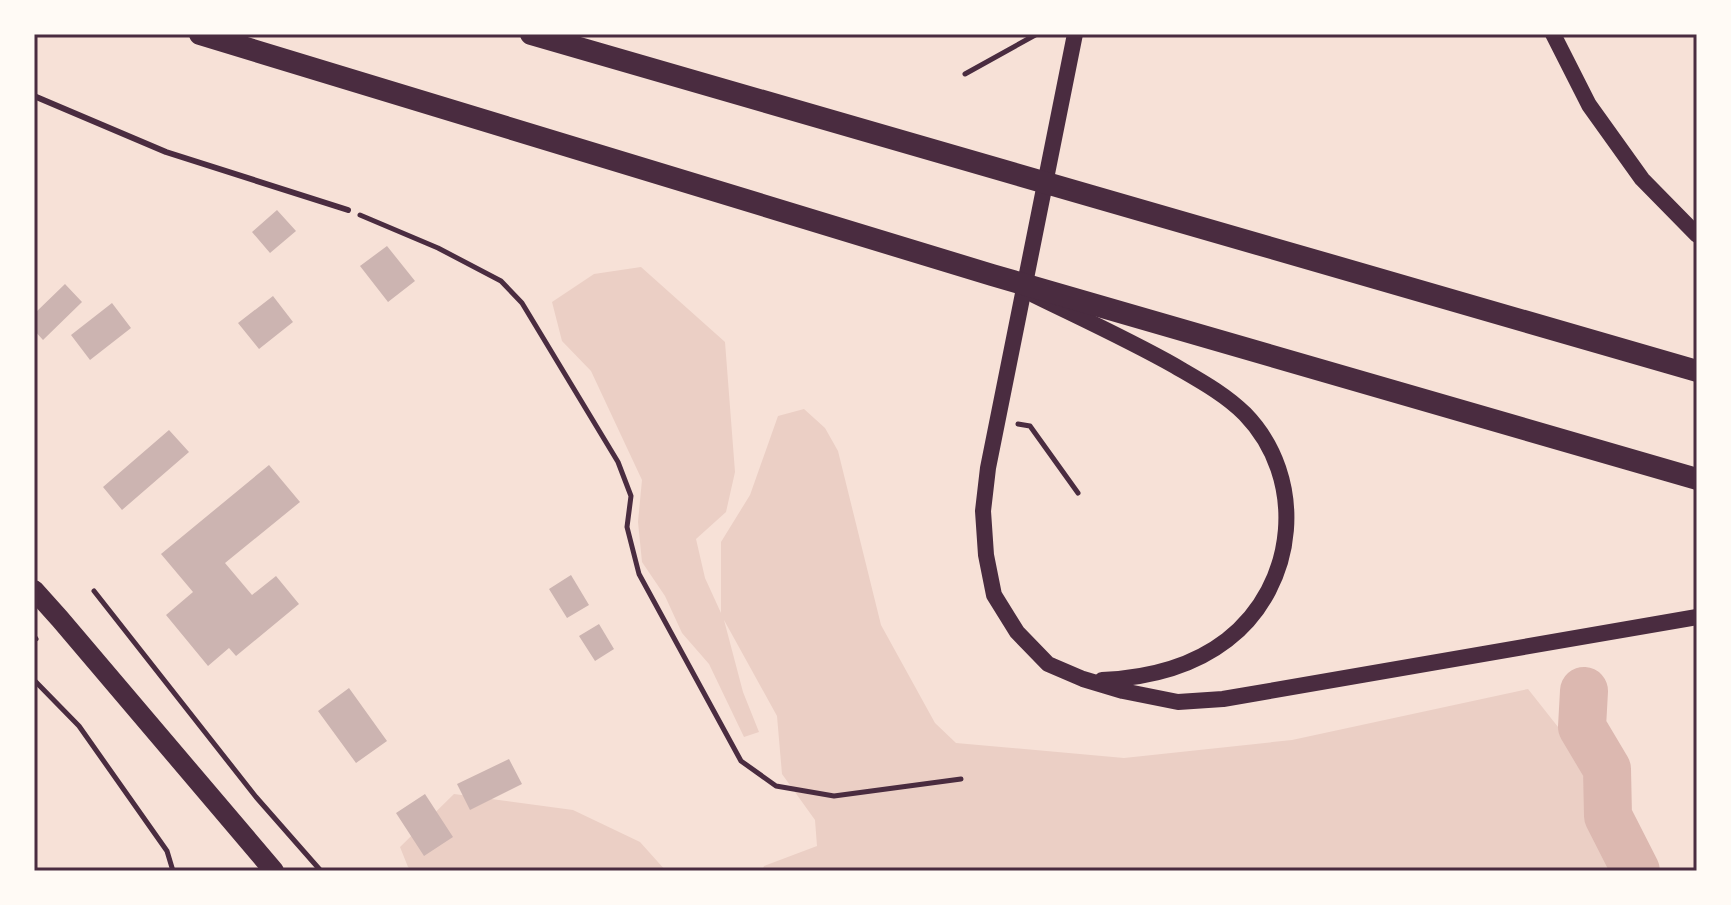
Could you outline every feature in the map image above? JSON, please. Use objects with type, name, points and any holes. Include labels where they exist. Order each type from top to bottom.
[{"type":"highway","points":[[200,34],[992,275],[1697,479]]},
{"type":"highway","points":[[531,34],[1697,371]]},
{"type":"main road","points":[[190,34],[222,42]]},
{"type":"main road","points":[[1553,34],[1589,105],[1642,179],[1697,235]]},
{"type":"main road","points":[[1074,37],[997,420],[983,511],[986,555],[994,595],[1017,632],[1048,664],[1123,691],[1178,702],[1223,699],[1697,617]]},
{"type":"main road","points":[[992,275],[1143,348],[1209,386],[1243,413],[1260,432],[1282,479],[1287,504],[1283,555],[1263,602],[1246,622],[1227,640],[1165,671],[1126,679],[1083,679]]},
{"type":"main road","points":[[34,590],[274,871]]},
{"type":"lane","points":[[34,96],[166,152],[348,210]]},
{"type":"path","points":[[965,74],[1037,34]]},
{"type":"path","points":[[348,210],[438,248],[501,281],[522,303],[618,462],[631,496],[627,527],[639,574],[741,761],[776,786],[834,796],[961,779]]},
{"type":"path","points":[[997,420],[1030,426],[1078,493]]},
{"type":"path","points":[[94,591],[256,797],[321,871]]},
{"type":"path","points":[[34,680],[79,726],[167,851],[173,871]]},
{"type":"shaded area","points":[[641,267],[725,342],[735,472],[726,512],[696,539],[705,578],[721,613],[721,542],[750,495],[778,416],[804,409],[825,428],[838,451],[881,625],[935,723],[956,743],[1124,758],[1292,740],[1528,689],[1577,751],[1594,817],[1623,871],[762,871],[764,866],[817,846],[815,820],[782,774],[777,716],[724,620],[743,692],[759,732],[744,737],[709,664],[682,633],[665,596],[642,562],[638,522],[642,480],[591,371],[562,341],[552,302],[594,274]]},
{"type":"shaded area","points":[[454,794],[573,810],[640,842],[666,871],[414,871],[408,867],[400,847]]},
{"type":"building","points":[[277,210],[296,231],[270,253],[252,232]]},
{"type":"building","points":[[387,246],[415,281],[388,302],[360,266]]},
{"type":"building","points":[[65,284],[82,302],[43,340],[34,330],[34,314]]},
{"type":"building","points":[[273,296],[293,322],[259,349],[238,323]]},
{"type":"building","points":[[112,303],[131,328],[90,360],[71,335]]},
{"type":"building","points":[[169,430],[189,452],[122,510],[103,487]]},
{"type":"building","points":[[269,465],[300,502],[225,563],[252,595],[276,576],[299,604],[236,656],[229,648],[208,666],[166,615],[193,592],[161,554]]},
{"type":"building","points":[[571,575],[589,605],[567,618],[549,589]]},
{"type":"building","points":[[599,624],[614,649],[595,661],[579,636]]},
{"type":"building","points":[[349,688],[387,741],[356,763],[318,711]]},
{"type":"building","points":[[509,759],[522,784],[470,810],[457,784]]},
{"type":"building","points":[[425,794],[453,837],[424,856],[396,813]]},
{"type":"waterway","points":[[1584,691],[1582,727],[1607,769],[1608,816],[1636,871]]}]
